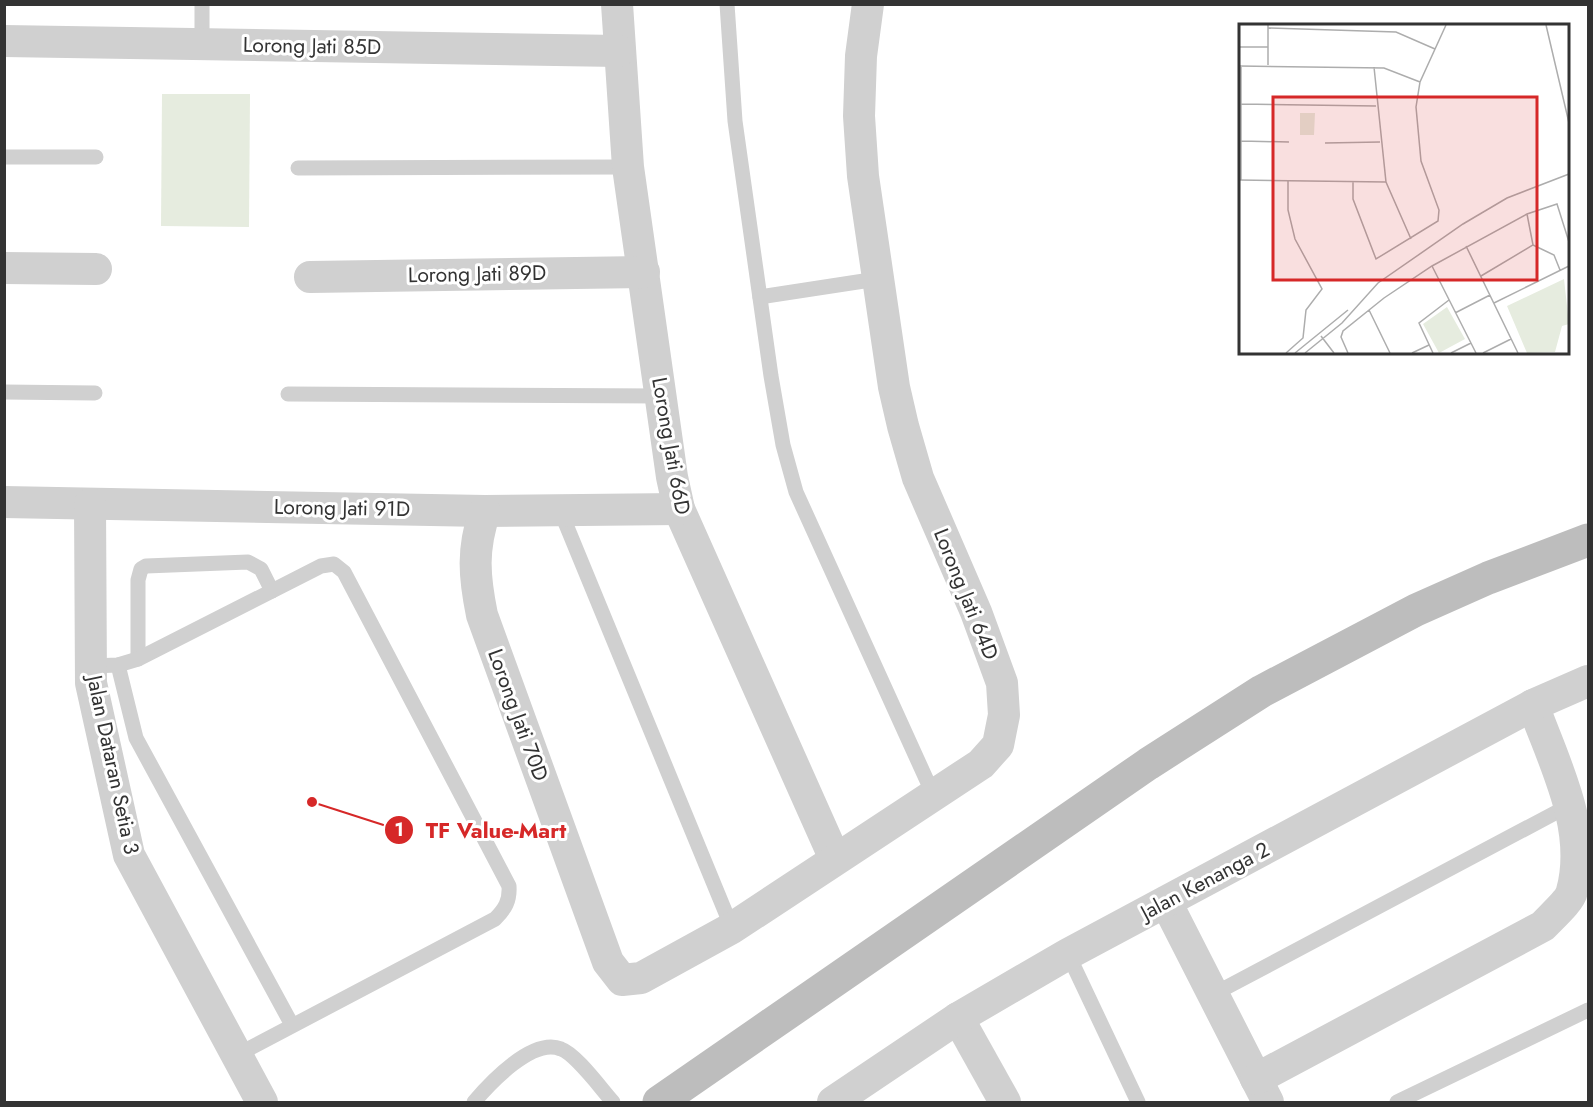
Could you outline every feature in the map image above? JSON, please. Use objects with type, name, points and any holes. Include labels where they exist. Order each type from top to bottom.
[{"type":"main road","points":[[659,1102],[1148,764],[1262,691],[1416,610],[1488,578],[1588,540]]},
{"type":"street","name":"Lorong Jati 66D","points":[[617,4],[628,167],[660,396],[679,510],[834,859]]},
{"type":"street","name":"Lorong Jati 64D","points":[[622,980],[641,978],[732,928],[981,764],[998,746],[1004,715],[1002,683],[976,612],[918,478],[894,387],[863,176],[859,116],[861,56],[868,4]]},
{"type":"street","name":"Lorong Jati 85D","points":[[4,41],[619,51]]},
{"type":"street","points":[[4,268],[96,269]]},
{"type":"street","name":"Lorong Jati 89D","points":[[310,277],[644,272]]},
{"type":"street","name":"Lorong Jati 91D","points":[[4,502],[485,511],[679,510]]},
{"type":"street","name":"Jalan Dataran Setia 3","points":[[90,504],[105,665],[91,683],[129,855],[262,1102]]},
{"type":"street","name":"Lorong Jati 70D","points":[[485,511],[474,554],[475,583],[482,615],[608,962],[622,980]]},
{"type":"street","name":"Jalan Kenanga 2","points":[[833,1102],[958,1018],[1068,954],[1533,705],[1588,681]]},
{"type":"street","points":[[1166,902],[1262,1091],[1543,926],[1580,897],[1577,850],[1570,805],[1533,705]]},
{"type":"street","points":[[958,1018],[1005,1102]]},
{"type":"lane","points":[[202,4],[202,44]]},
{"type":"lane","points":[[727,4],[735,121],[781,433],[796,492],[933,794]]},
{"type":"lane","points":[[4,157],[96,158]]},
{"type":"lane","points":[[298,168],[628,167]]},
{"type":"lane","points":[[760,297],[877,279]]},
{"type":"lane","points":[[4,392],[95,393]]},
{"type":"lane","points":[[288,394],[660,396]]},
{"type":"lane","points":[[560,510],[732,928]]},
{"type":"lane","points":[[138,659],[138,580],[141,570],[146,566],[248,562],[261,570],[272,591]]},
{"type":"lane","points":[[237,1055],[495,919],[504,910],[510,898],[509,886],[344,572],[334,564],[321,566],[138,659],[105,665],[136,738],[292,1025]]},
{"type":"lane","points":[[1212,995],[1570,805]]},
{"type":"lane","points":[[1068,954],[1138,1102]]},
{"type":"lane","points":[[1397,1102],[1588,1010]]},
{"type":"lane","points":[[474,1102],[510,1066],[540,1048],[560,1048],[571,1055],[613,1102]]},
{"type":"shaded area","points":[[162,94],[250,94],[249,227],[161,226]]},
{"type":"place","name":"TF Value-Mart","points":[[312,802]]}]
